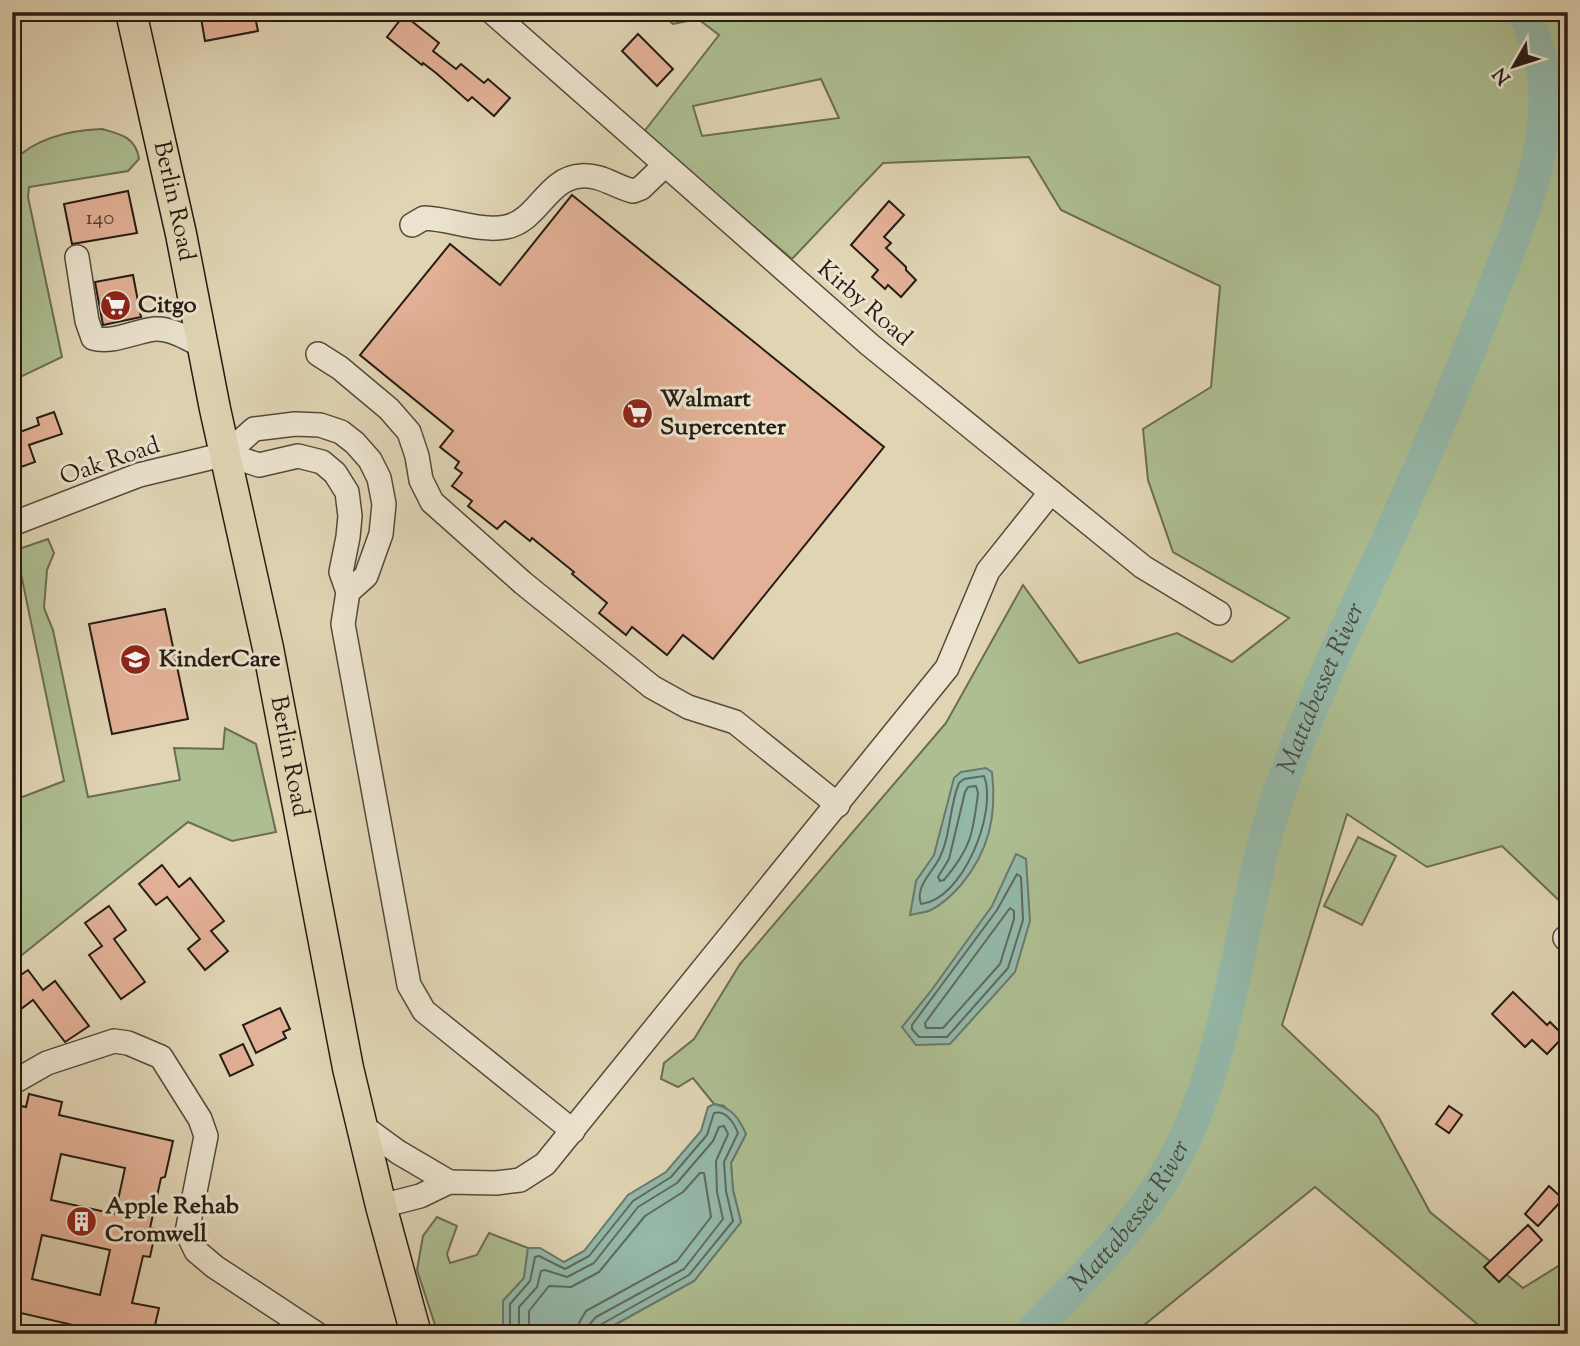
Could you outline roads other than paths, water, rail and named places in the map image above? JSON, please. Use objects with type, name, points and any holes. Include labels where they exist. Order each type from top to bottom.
[{"type":"main road","name":"Berlin Road","points":[[131,12],[181,234],[268,648],[335,1007],[381,1206],[416,1334]]},
{"type":"street","name":"Kirby Road","points":[[492,12],[870,345],[1143,568],[1219,613]]},
{"type":"street","points":[[412,225],[425,218],[481,227],[506,227],[527,217],[550,191],[570,178],[593,176],[633,191],[641,188],[664,166]]},
{"type":"street","points":[[77,257],[87,321],[93,338],[102,340],[149,330],[165,330],[203,345]]},
{"type":"street","points":[[318,354],[389,409],[409,432],[418,456],[421,480],[432,502],[523,583],[652,687],[688,707],[735,722],[838,805]]},
{"type":"street","points":[[348,592],[366,576],[381,534],[384,504],[379,478],[370,460],[341,432],[320,425],[295,424],[254,429],[226,454],[259,465],[298,456],[322,462],[335,473],[346,492],[350,516],[341,572],[348,592],[343,624],[409,985],[424,1011],[573,1130]]},
{"type":"street","name":"Oak Road","points":[[12,524],[139,475],[226,454]]},
{"type":"street","points":[[381,1206],[420,1196],[449,1182],[496,1183],[520,1180],[545,1164],[947,668],[988,570],[1051,492]]},
{"type":"street","points":[[12,1083],[47,1063],[114,1041],[128,1042],[161,1057],[200,1119],[206,1136],[187,1232],[197,1251],[215,1267],[317,1334]]},
{"type":"street","points":[[361,1125],[398,1152],[449,1182]]},
{"type":"water","points":[[986,768],[992,772],[992,818],[978,859],[961,885],[944,902],[929,911],[910,915],[916,881],[934,855],[954,778],[961,772]]},
{"type":"water","points":[[1016,854],[1026,859],[1030,921],[1015,972],[950,1044],[916,1045],[902,1027],[992,906]]},
{"type":"water","points":[[714,1104],[734,1114],[746,1134],[731,1163],[733,1190],[741,1222],[694,1281],[598,1334],[503,1334],[503,1301],[524,1278],[528,1248],[540,1248],[564,1262],[584,1251],[628,1195],[666,1172],[701,1131],[708,1107]]},
{"type":"waterway","name":"Mattabesset River","points":[[1029,1334],[1112,1247],[1149,1200],[1180,1149],[1198,1107],[1225,1019],[1255,882],[1279,793],[1326,674],[1450,397],[1528,196],[1543,132],[1545,101],[1540,56],[1524,12]]},
{"type":"place","name":"Citgo","points":[[115,306]]},
{"type":"place","name":"Walmart Supercenter","points":[[637,414]]},
{"type":"place","name":"KinderCare","points":[[136,660]]},
{"type":"place","name":"Apple Rehab Cromwell","points":[[82,1221]]}]
